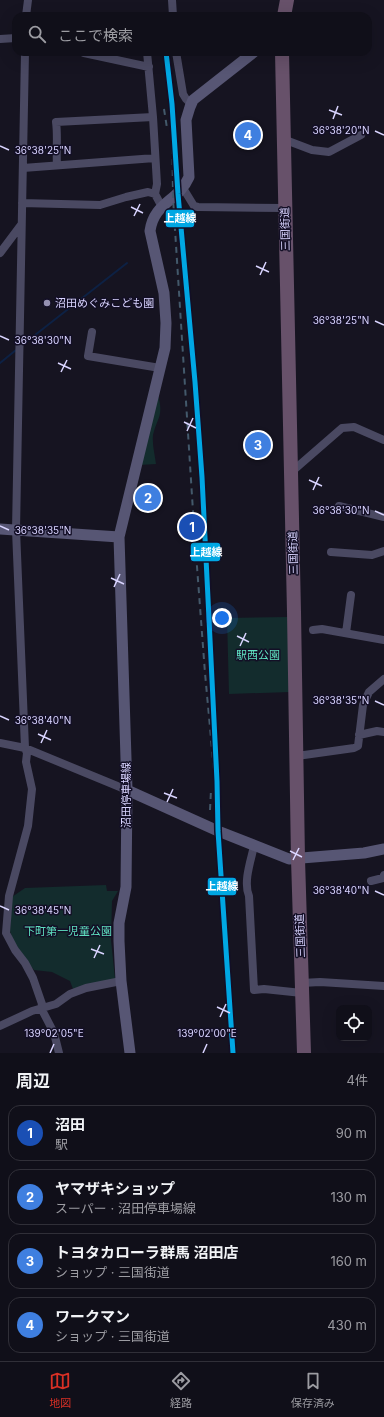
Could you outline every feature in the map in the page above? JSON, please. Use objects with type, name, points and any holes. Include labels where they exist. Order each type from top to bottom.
[{"type":"highway","points":[[285,12],[287,0]]},
{"type":"highway","name":"三国街道","points":[[282,56],[298,859],[304,1053]]},
{"type":"street","points":[[26,12],[28,0]]},
{"type":"street","points":[[172,0],[173,12]]},
{"type":"street","points":[[0,39],[12,38]]},
{"type":"street","points":[[26,56],[16,530],[26,748],[28,753],[26,762],[32,790],[28,826],[9,896],[6,933],[33,978],[42,1004],[41,1008],[54,1033],[59,1053]]},
{"type":"street","points":[[98,56],[149,67]]},
{"type":"street","points":[[148,56],[157,184],[155,194],[162,207]]},
{"type":"street","points":[[177,56],[183,94],[191,104]]},
{"type":"street","points":[[249,56],[193,100],[191,104],[186,120],[189,177],[183,188],[194,206],[198,207],[284,208]]},
{"type":"street","points":[[56,165],[56,143],[58,136],[56,122],[153,117]]},
{"type":"street","points":[[283,139],[312,150],[329,152],[361,135]]},
{"type":"street","points":[[23,168],[155,158]]},
{"type":"street","name":"沼田停車場線","points":[[130,1053],[120,981],[119,923],[126,887],[127,790],[119,537],[163,357],[166,338],[164,293],[150,231],[156,212],[183,188]]},
{"type":"street","points":[[22,203],[100,205],[148,192],[155,194]]},
{"type":"street","points":[[0,253],[22,225]]},
{"type":"street","points":[[92,332],[88,356],[160,368]]},
{"type":"street","points":[[291,470],[296,468],[342,428],[354,427],[384,440]]},
{"type":"street","points":[[339,506],[384,517]]},
{"type":"street","points":[[0,529],[119,537]]},
{"type":"street","points":[[331,552],[372,555],[384,552]]},
{"type":"street","points":[[346,633],[351,595]]},
{"type":"street","points":[[313,630],[322,629],[384,640]]},
{"type":"street","points":[[297,756],[354,748],[358,746],[363,705],[369,692],[384,679]]},
{"type":"street","points":[[359,734],[377,730],[384,732]]},
{"type":"street","points":[[0,743],[26,748],[127,790],[218,831],[289,859],[364,853],[384,849]]},
{"type":"street","points":[[254,846],[249,865],[246,890],[249,896],[254,990],[302,988],[320,982],[384,986]]},
{"type":"street","points":[[371,881],[384,878]]},
{"type":"street","points":[[0,1026],[32,1011],[56,1004],[70,994],[86,988],[120,981]]},
{"type":"green space","points":[[158,395],[160,402],[160,413],[153,435],[156,464],[139,465]]},
{"type":"green space","name":"駅西公園","points":[[288,617],[290,692],[229,694],[227,618]]},
{"type":"green space","name":"下町第一児童公園","points":[[106,885],[107,891],[118,891],[112,901],[111,940],[115,979],[73,989],[70,981],[52,972],[34,970],[13,940],[10,931],[12,897],[25,888]]},
{"type":"waterway","points":[[21,346],[127,263]]},
{"type":"waterway","points":[[0,363],[16,350]]},
{"type":"railway","points":[[172,104],[173,198],[194,527],[217,804]]},
{"type":"railway","points":[[164,109],[167,128]]},
{"type":"railway","points":[[210,810],[211,790]]},
{"type":"transit line","name":"上越線","points":[[166,56],[172,104],[178,194],[202,477],[217,781],[218,831],[233,1053]]},
{"type":"place","name":"ワークマン","points":[[248,135]]},
{"type":"place","name":"沼田めぐみこども園","points":[[47,303]]},
{"type":"place","name":"トヨタカローラ群馬 沼田店","points":[[258,445]]},
{"type":"place","name":"ヤマザキショップ","points":[[148,498]]},
{"type":"place","name":"沼田","points":[[192,527]]}]
